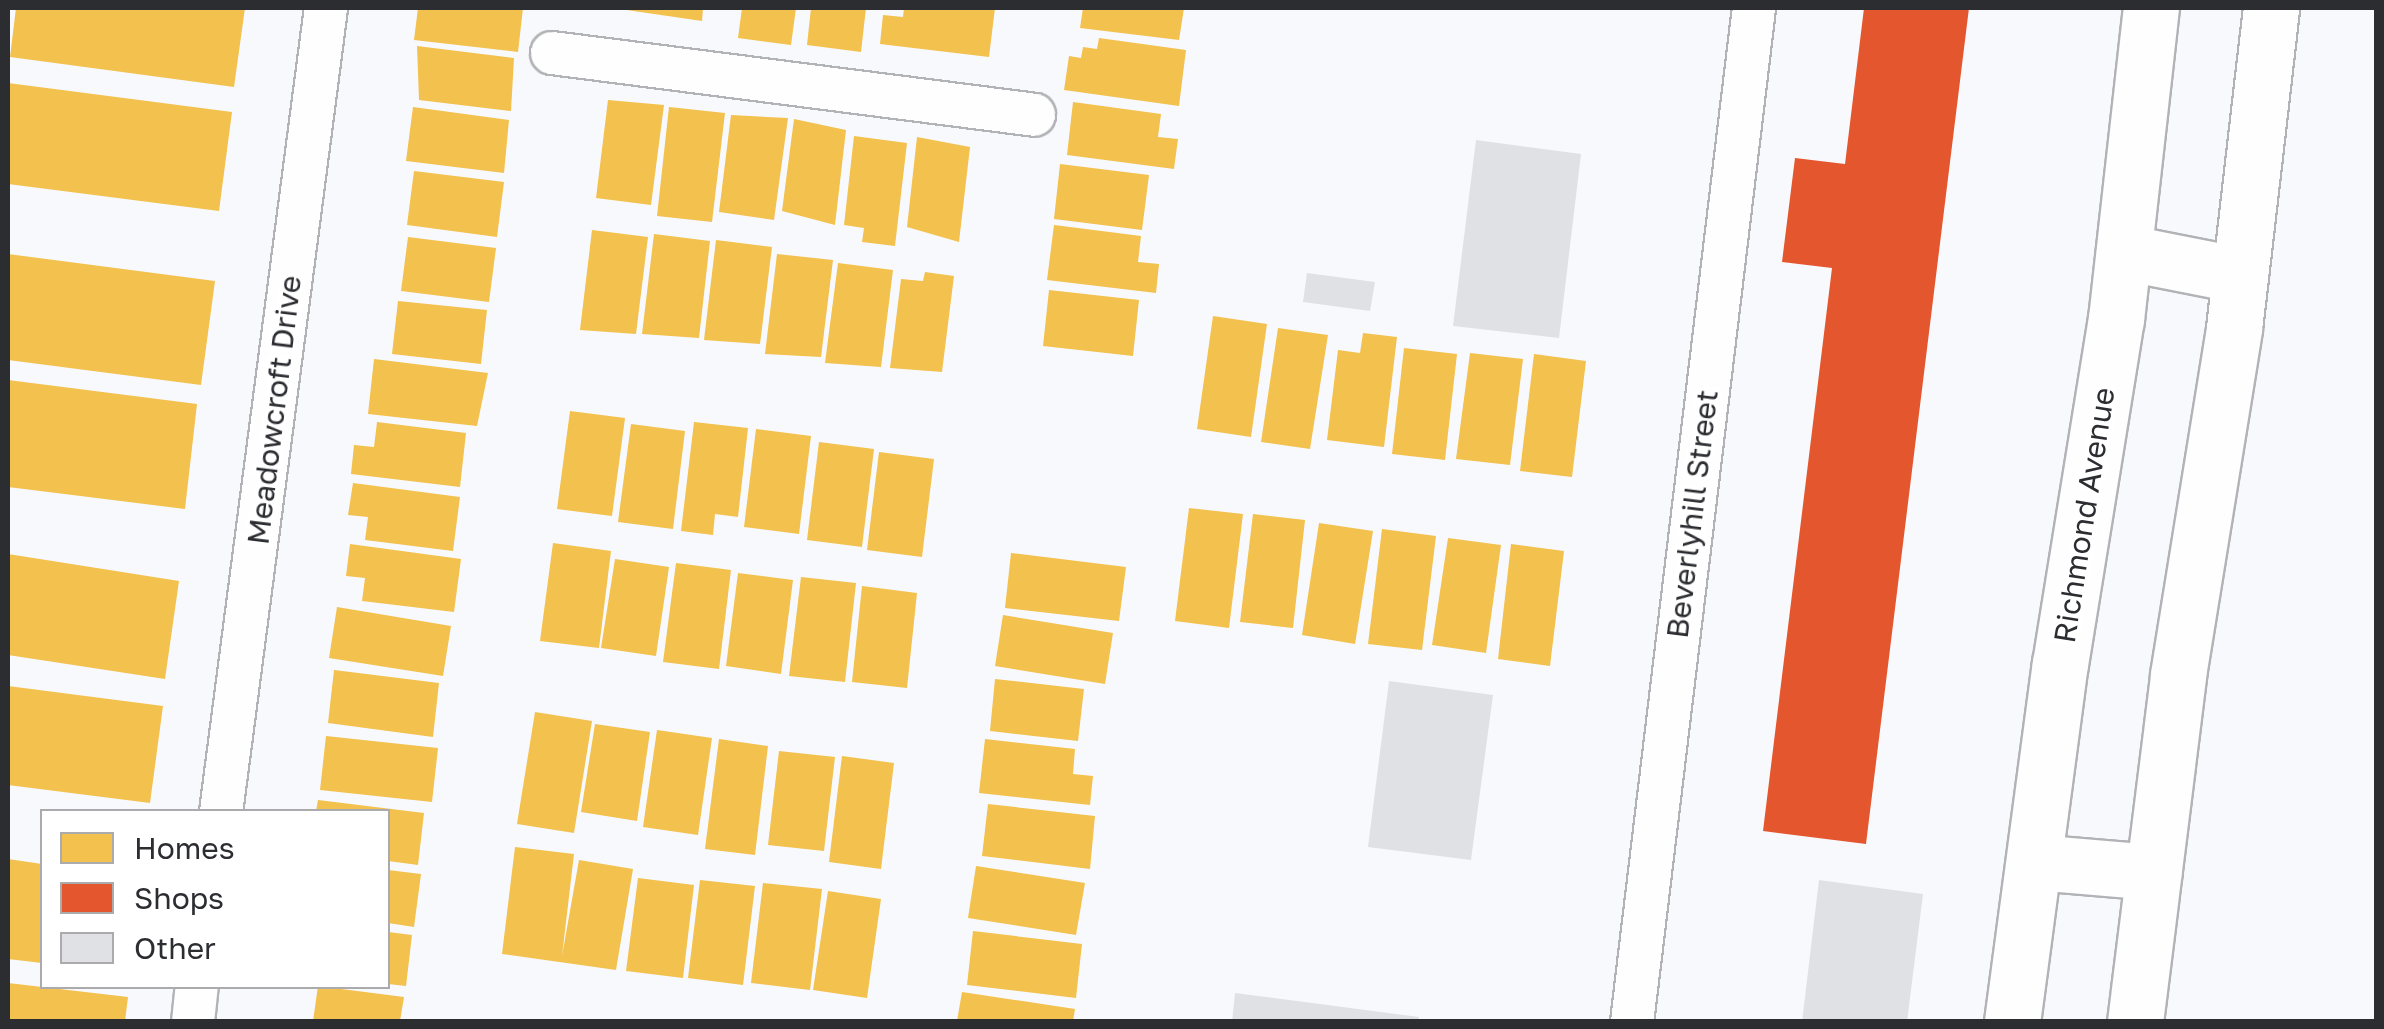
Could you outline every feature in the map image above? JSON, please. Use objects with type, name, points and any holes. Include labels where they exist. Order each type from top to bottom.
[{"type":"main road","name":"Richmond Avenue","points":[[2012,1022],[2124,252],[2151,8]]},
{"type":"main road","points":[[2135,1022],[2240,275],[2270,8]]},
{"type":"main road","points":[[2124,252],[2240,275]]},
{"type":"main road","points":[[2034,862],[2154,872]]},
{"type":"street","name":"Meadowcroft Drive","points":[[221,809],[326,8]]},
{"type":"street","name":"Beverlyhill Street","points":[[1632,1022],[1754,8]]},
{"type":"street","points":[[552,53],[1034,115]]},
{"type":"street","points":[[192,1022],[197,989]]},
{"type":"building: Homes","points":[[16,8],[245,8],[234,87],[10,57]]},
{"type":"building: Homes","points":[[418,8],[523,8],[518,52],[414,40]]},
{"type":"building: Homes","points":[[613,8],[703,8],[702,21]]},
{"type":"building: Homes","points":[[742,8],[796,8],[791,45],[738,38]]},
{"type":"building: Homes","points":[[811,8],[866,8],[861,52],[807,45]]},
{"type":"building: Homes","points":[[904,8],[995,8],[989,57],[880,44],[883,15],[903,17]]},
{"type":"building: Homes","points":[[1083,8],[1184,8],[1179,40],[1080,28]]},
{"type":"building: Homes","points":[[1099,38],[1186,50],[1179,106],[1064,90],[1069,56],[1081,58],[1083,47],[1097,49]]},
{"type":"building: Homes","points":[[417,46],[514,58],[511,111],[419,100]]},
{"type":"building: Homes","points":[[8,83],[232,112],[219,211],[8,184]]},
{"type":"building: Homes","points":[[608,100],[664,105],[651,205],[596,198]]},
{"type":"building: Homes","points":[[1073,102],[1161,114],[1158,137],[1178,139],[1174,169],[1067,155]]},
{"type":"building: Homes","points":[[413,107],[509,120],[504,173],[406,161]]},
{"type":"building: Homes","points":[[669,107],[725,113],[712,222],[657,216]]},
{"type":"building: Homes","points":[[731,115],[788,118],[774,220],[719,212]]},
{"type":"building: Homes","points":[[794,119],[846,130],[835,225],[782,211]]},
{"type":"building: Homes","points":[[854,136],[907,143],[895,246],[862,242],[864,228],[844,225]]},
{"type":"building: Homes","points":[[917,137],[970,147],[959,242],[907,227]]},
{"type":"building: Homes","points":[[1060,164],[1149,175],[1142,230],[1054,219]]},
{"type":"building: Homes","points":[[414,171],[504,182],[497,237],[407,225]]},
{"type":"building: Homes","points":[[1054,225],[1141,236],[1138,262],[1159,264],[1156,293],[1047,280]]},
{"type":"building: Homes","points":[[592,230],[648,237],[636,334],[580,330]]},
{"type":"building: Homes","points":[[654,234],[710,241],[699,338],[642,334]]},
{"type":"building: Homes","points":[[408,237],[496,248],[489,302],[401,291]]},
{"type":"building: Homes","points":[[716,240],[772,247],[760,344],[704,340]]},
{"type":"building: Homes","points":[[8,254],[215,281],[201,385],[8,360]]},
{"type":"building: Homes","points":[[777,254],[833,260],[821,357],[765,354]]},
{"type":"building: Homes","points":[[838,263],[893,270],[881,367],[825,363]]},
{"type":"building: Homes","points":[[925,272],[954,276],[942,372],[890,368],[901,279],[923,281]]},
{"type":"building: Homes","points":[[1049,290],[1139,300],[1133,356],[1043,346]]},
{"type":"building: Homes","points":[[398,301],[487,310],[481,364],[392,354]]},
{"type":"building: Homes","points":[[1213,316],[1267,324],[1251,437],[1197,429]]},
{"type":"building: Homes","points":[[1278,328],[1328,335],[1310,449],[1261,442]]},
{"type":"building: Homes","points":[[1363,333],[1397,337],[1384,447],[1327,440],[1338,350],[1360,353]]},
{"type":"building: Homes","points":[[1404,348],[1457,354],[1445,460],[1392,454]]},
{"type":"building: Homes","points":[[1470,353],[1523,359],[1510,465],[1456,459]]},
{"type":"building: Homes","points":[[1534,354],[1586,361],[1572,477],[1520,471]]},
{"type":"building: Homes","points":[[374,359],[488,373],[477,426],[368,414]]},
{"type":"building: Homes","points":[[8,380],[197,404],[185,509],[8,487]]},
{"type":"building: Homes","points":[[570,411],[625,418],[612,516],[557,509]]},
{"type":"building: Homes","points":[[377,422],[466,433],[460,487],[351,474],[354,445],[374,447]]},
{"type":"building: Homes","points":[[694,422],[748,428],[738,517],[715,514],[713,535],[681,531]]},
{"type":"building: Homes","points":[[631,424],[685,431],[673,529],[618,522]]},
{"type":"building: Homes","points":[[756,429],[811,436],[799,534],[744,527]]},
{"type":"building: Homes","points":[[819,442],[874,449],[862,547],[807,540]]},
{"type":"building: Homes","points":[[879,452],[934,459],[922,557],[867,550]]},
{"type":"building: Homes","points":[[353,483],[460,497],[453,551],[365,540],[368,517],[348,515]]},
{"type":"building: Homes","points":[[1189,508],[1243,514],[1229,628],[1175,621]]},
{"type":"building: Homes","points":[[1253,514],[1305,520],[1293,628],[1240,622]]},
{"type":"building: Homes","points":[[1319,523],[1373,531],[1355,644],[1302,635]]},
{"type":"building: Homes","points":[[1382,529],[1436,536],[1422,650],[1368,644]]},
{"type":"building: Homes","points":[[1448,538],[1501,545],[1486,653],[1432,645]]},
{"type":"building: Homes","points":[[553,543],[611,551],[599,648],[540,641]]},
{"type":"building: Homes","points":[[350,544],[461,559],[454,612],[362,601],[365,578],[346,576]]},
{"type":"building: Homes","points":[[1511,544],[1564,551],[1550,666],[1498,659]]},
{"type":"building: Homes","points":[[1011,553],[1126,567],[1119,621],[1005,608]]},
{"type":"building: Homes","points":[[8,554],[179,581],[165,679],[8,655]]},
{"type":"building: Homes","points":[[615,559],[669,567],[656,656],[601,648]]},
{"type":"building: Homes","points":[[676,563],[731,570],[719,669],[663,662]]},
{"type":"building: Homes","points":[[738,573],[793,580],[781,674],[726,666]]},
{"type":"building: Homes","points":[[801,577],[856,583],[845,682],[789,676]]},
{"type":"building: Homes","points":[[862,586],[917,593],[907,688],[852,682]]},
{"type":"building: Homes","points":[[337,607],[451,626],[443,676],[329,658]]},
{"type":"building: Homes","points":[[1003,615],[1113,633],[1105,684],[995,666]]},
{"type":"building: Homes","points":[[334,670],[439,683],[433,737],[328,723]]},
{"type":"building: Homes","points":[[995,679],[1084,689],[1078,741],[990,731]]},
{"type":"building: Homes","points":[[8,686],[163,706],[150,803],[8,785]]},
{"type":"building: Homes","points":[[535,712],[592,721],[574,833],[517,824]]},
{"type":"building: Homes","points":[[595,724],[650,732],[637,821],[581,812]]},
{"type":"building: Homes","points":[[657,730],[712,738],[698,835],[643,827]]},
{"type":"building: Homes","points":[[326,736],[438,748],[432,802],[320,790]]},
{"type":"building: Homes","points":[[719,739],[768,746],[755,855],[705,849]]},
{"type":"building: Homes","points":[[985,739],[1075,749],[1073,774],[1093,776],[1090,805],[979,793]]},
{"type":"building: Homes","points":[[779,751],[835,757],[824,851],[768,845]]},
{"type":"building: Homes","points":[[842,756],[894,763],[881,869],[829,862]]},
{"type":"building: Homes","points":[[318,800],[424,813],[418,865],[390,861],[390,809],[316,809]]},
{"type":"building: Homes","points":[[988,804],[1095,816],[1090,869],[982,856]]},
{"type":"building: Homes","points":[[515,847],[574,854],[562,956],[579,860],[633,869],[616,970],[502,954]]},
{"type":"building: Homes","points":[[8,859],[40,864],[40,963],[8,959]]},
{"type":"building: Homes","points":[[976,866],[1085,883],[1076,935],[968,918]]},
{"type":"building: Homes","points":[[390,870],[421,874],[414,927],[390,923]]},
{"type":"building: Homes","points":[[638,878],[694,885],[683,978],[626,971]]},
{"type":"building: Homes","points":[[700,880],[755,886],[743,985],[688,978]]},
{"type":"building: Homes","points":[[763,883],[822,889],[810,990],[751,983]]},
{"type":"building: Homes","points":[[828,891],[881,899],[867,998],[813,990]]},
{"type":"building: Homes","points":[[973,931],[1082,944],[1076,998],[967,985]]},
{"type":"building: Homes","points":[[390,932],[412,935],[406,986],[390,984]]},
{"type":"building: Homes","points":[[8,983],[128,997],[125,1021],[8,1021]]},
{"type":"building: Homes","points":[[318,989],[404,997],[400,1021],[313,1021]]},
{"type":"building: Homes","points":[[962,992],[1075,1009],[1073,1021],[957,1021]]},
{"type":"building: Shops","points":[[1864,8],[1969,8],[1866,844],[1763,831],[1832,268],[1782,262],[1795,158],[1845,164]]},
{"type":"building: Other","points":[[1476,140],[1581,154],[1559,338],[1453,326]]},
{"type":"building: Other","points":[[1307,273],[1375,282],[1370,311],[1303,302]]},
{"type":"building: Other","points":[[1389,681],[1493,695],[1471,860],[1368,847]]},
{"type":"building: Other","points":[[1819,880],[1923,894],[1907,1022],[1802,1022]]},
{"type":"building: Other","points":[[1235,993],[1419,1017],[1418,1022],[1232,1022]]}]
